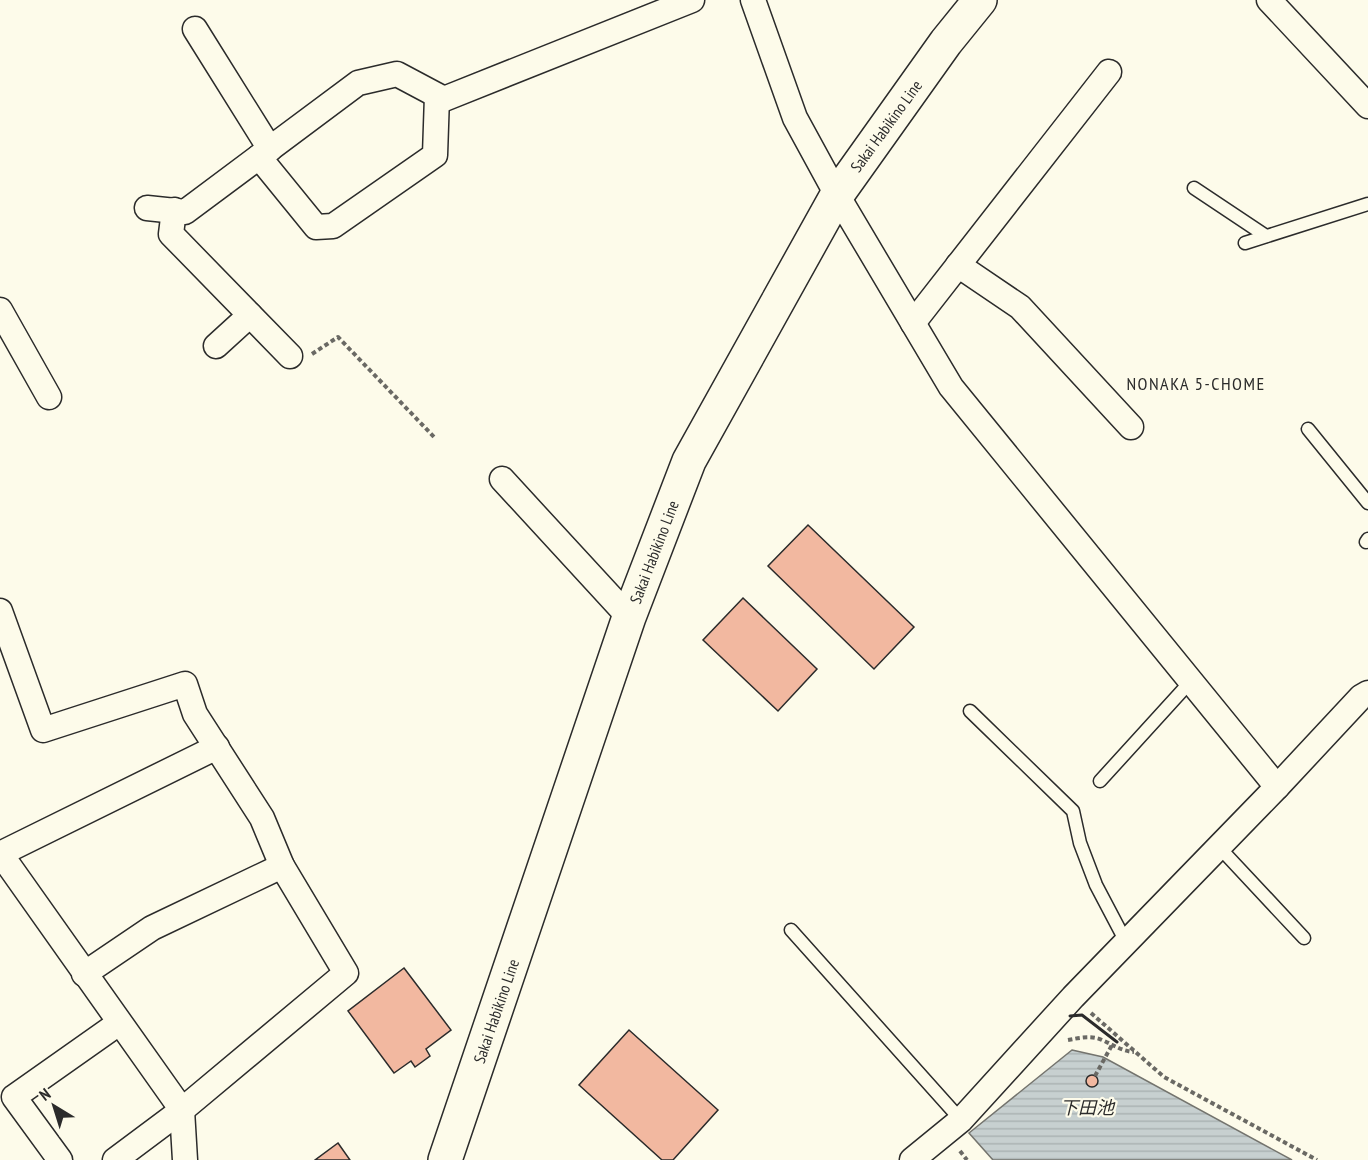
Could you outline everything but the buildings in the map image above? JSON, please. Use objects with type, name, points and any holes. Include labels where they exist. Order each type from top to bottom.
[{"type":"main road","name":"Sakai Habikino Line","points":[[445,1160],[629,617],[689,461],[837,195],[946,42],[980,0]]},
{"type":"street","points":[[147,208],[185,212],[358,83],[397,74],[444,99],[692,0]]},
{"type":"street","points":[[753,0],[795,118],[837,195],[951,387],[1277,787]]},
{"type":"street","points":[[1269,0],[1368,106]]},
{"type":"street","points":[[195,29],[264,153],[316,227],[333,226],[435,155],[437,96]]},
{"type":"street","points":[[913,323],[1109,72]]},
{"type":"street","points":[[174,210],[171,234],[290,356]]},
{"type":"street","points":[[958,265],[1020,307],[1131,427]]},
{"type":"street","points":[[216,346],[250,315]]},
{"type":"street","points":[[3,325],[49,397]]},
{"type":"street","points":[[502,479],[629,617]]},
{"type":"street","points":[[0,611],[10,668],[43,730],[185,684],[195,714],[262,818],[282,866],[346,973],[182,1110],[115,1160]]},
{"type":"street","points":[[912,1160],[961,1120],[1073,997],[1366,698]]},
{"type":"street","points":[[185,1160],[182,1110],[0,854],[217,747]]},
{"type":"street","points":[[84,974],[152,928],[282,866]]},
{"type":"street","points":[[60,1160],[14,1097],[119,1023]]},
{"type":"lane","points":[[1194,189],[1266,236]]},
{"type":"lane","points":[[1245,243],[1368,204]]},
{"type":"lane","points":[[1308,429],[1368,503]]},
{"type":"lane","points":[[1100,781],[1191,681]]},
{"type":"lane","points":[[970,711],[1072,811],[1080,843],[1096,885],[1126,942]]},
{"type":"lane","points":[[1219,847],[1304,938]]},
{"type":"lane","points":[[791,930],[961,1120]]},
{"type":"path","points":[[290,356],[303,360],[338,337],[436,440]]},
{"type":"path","points":[[1073,997],[1164,1077],[1317,1160]]},
{"type":"path","points":[[1095,1076],[1112,1045]]},
{"type":"water","name":"下田池","points":[[1072,1050],[1103,1057],[1292,1160],[993,1160],[969,1133]]},
{"type":"wall","points":[[1070,1016],[1082,1015],[1117,1042]]},
{"type":"district","name":"NONAKA 5-CHOME","points":[[1196,384]]}]
